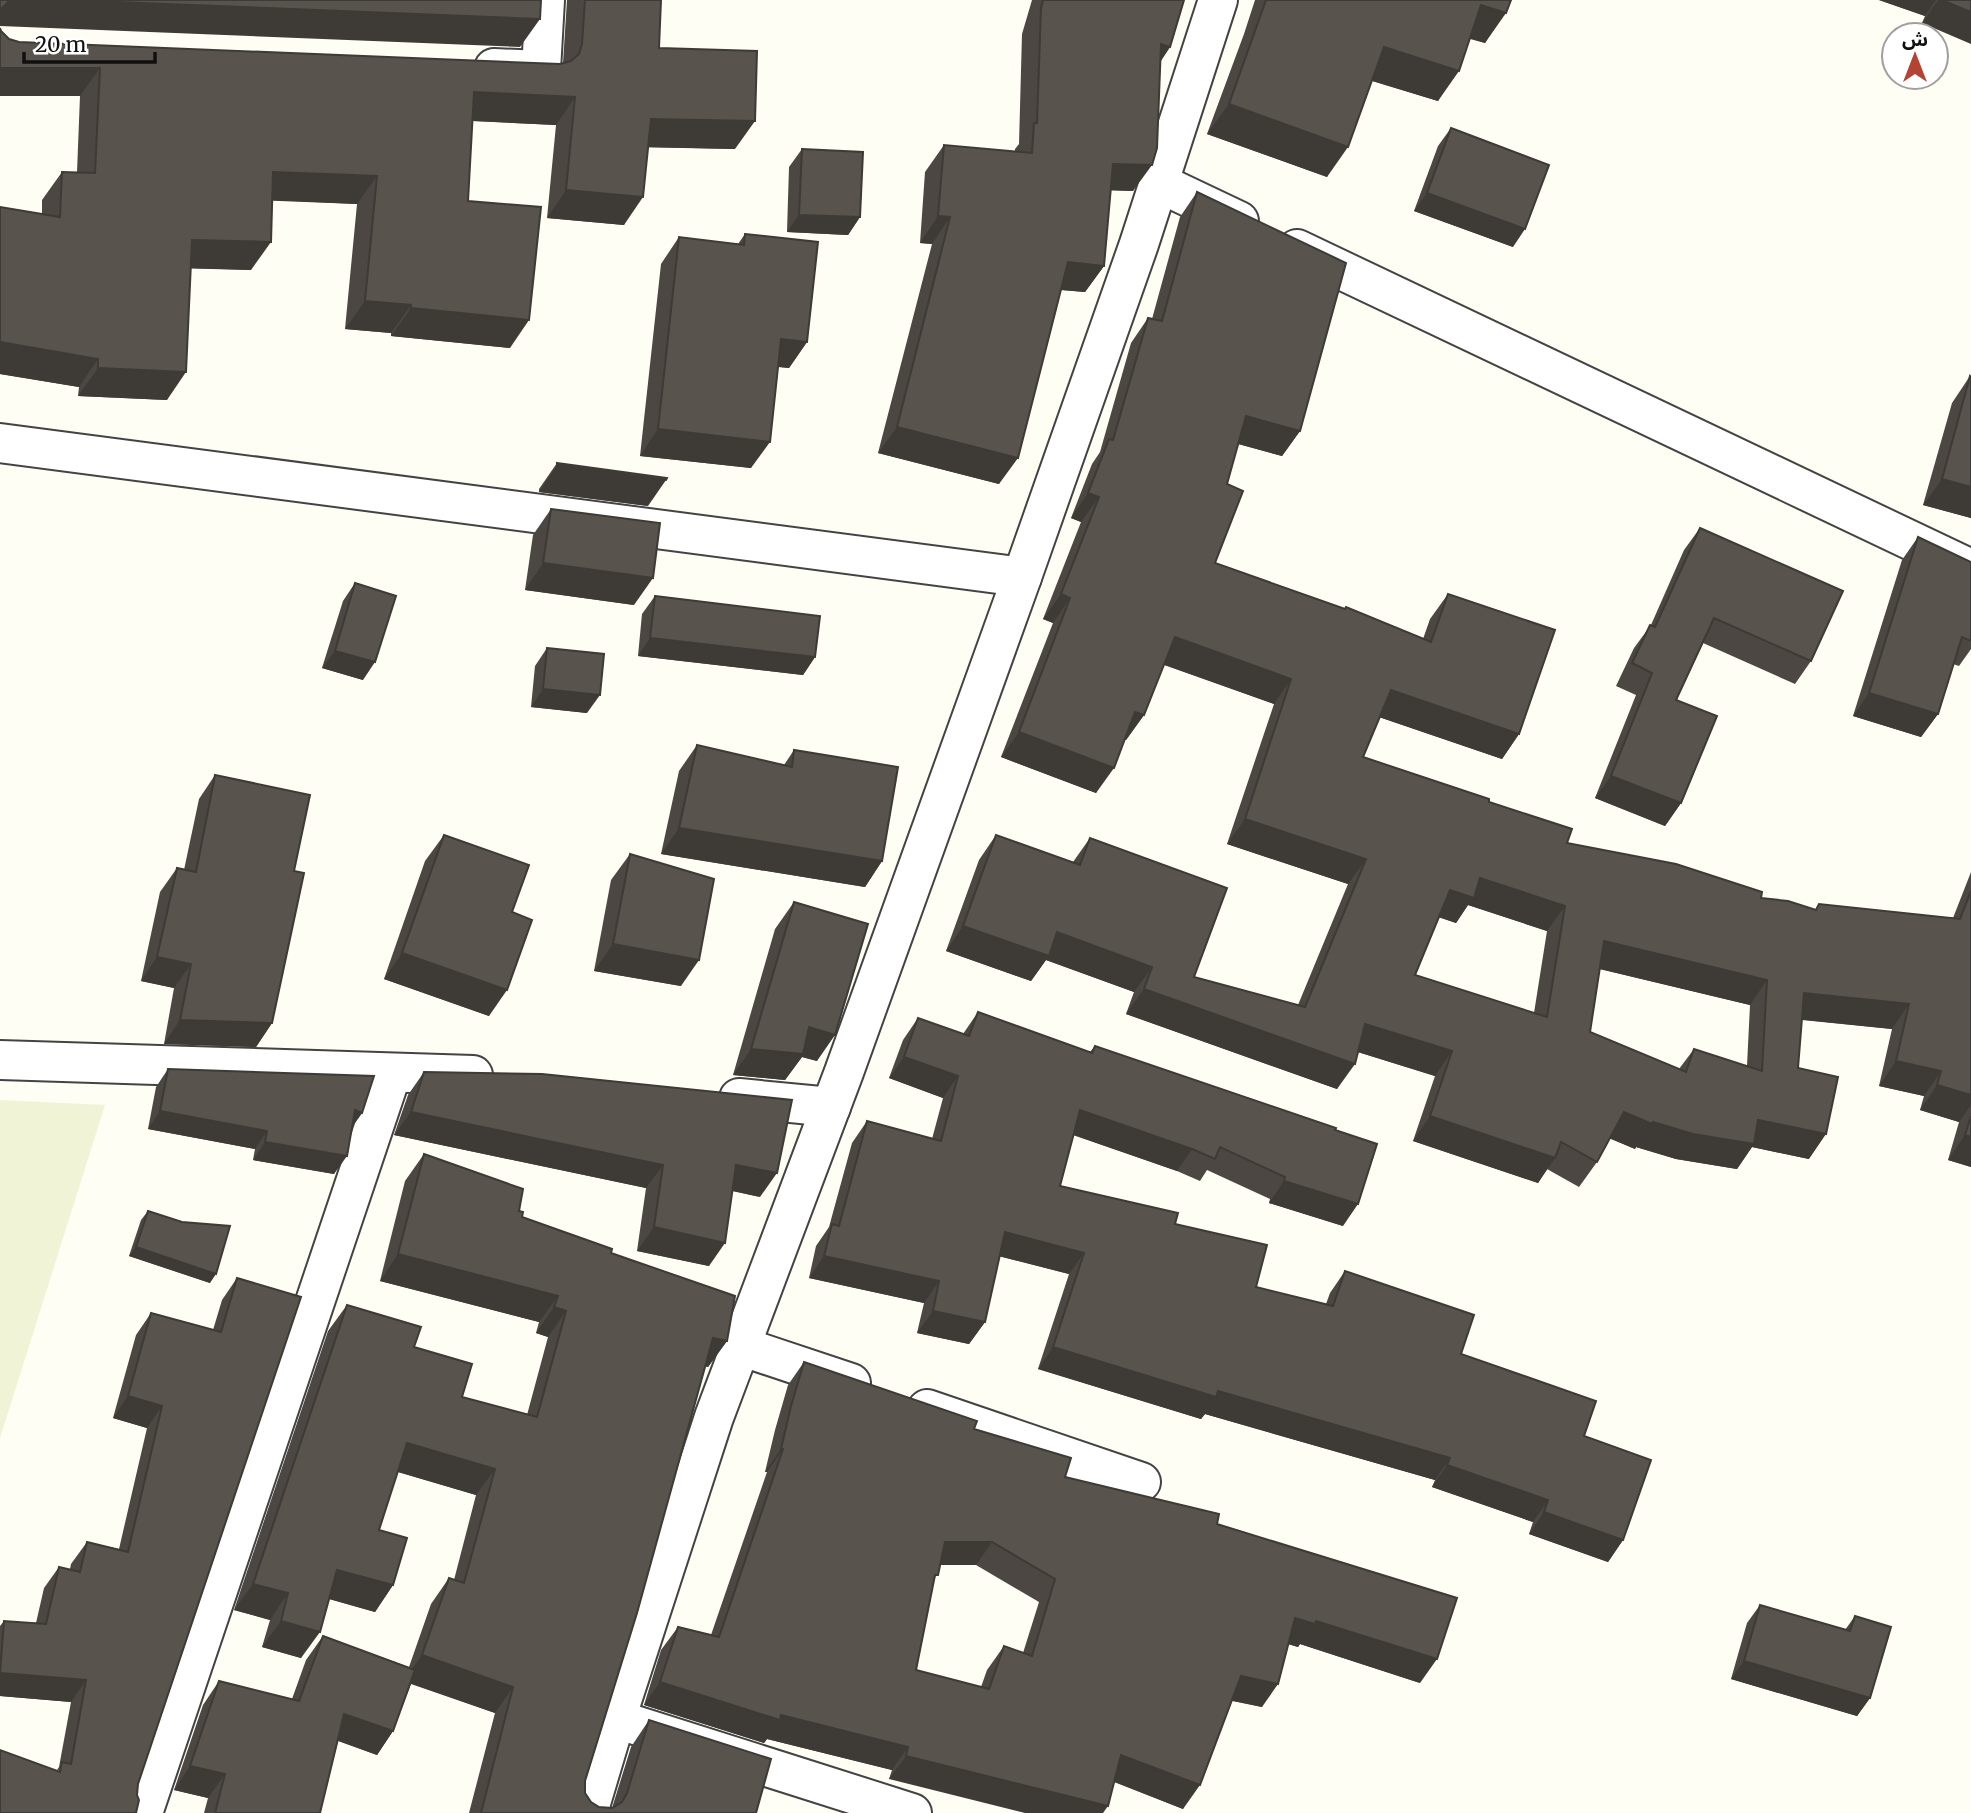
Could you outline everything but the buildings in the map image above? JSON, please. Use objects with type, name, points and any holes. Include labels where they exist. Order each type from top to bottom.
[{"type":"street","points":[[458,67],[541,70],[545,0]]},
{"type":"street","points":[[588,1813],[713,1417],[831,1107],[1022,576],[1159,183],[1218,0]]},
{"type":"street","points":[[1159,183],[1971,569]]},
{"type":"street","points":[[0,443],[1022,576]]},
{"type":"street","points":[[0,1060],[513,1076]]},
{"type":"street","points":[[143,1813],[392,1073]]},
{"type":"street","points":[[706,1094],[831,1107]]},
{"type":"street","points":[[740,1346],[1142,1482]]},
{"type":"street","points":[[616,1719],[912,1813]]},
{"type":"green space","points":[[0,1100],[105,1105],[0,1438]]}]
